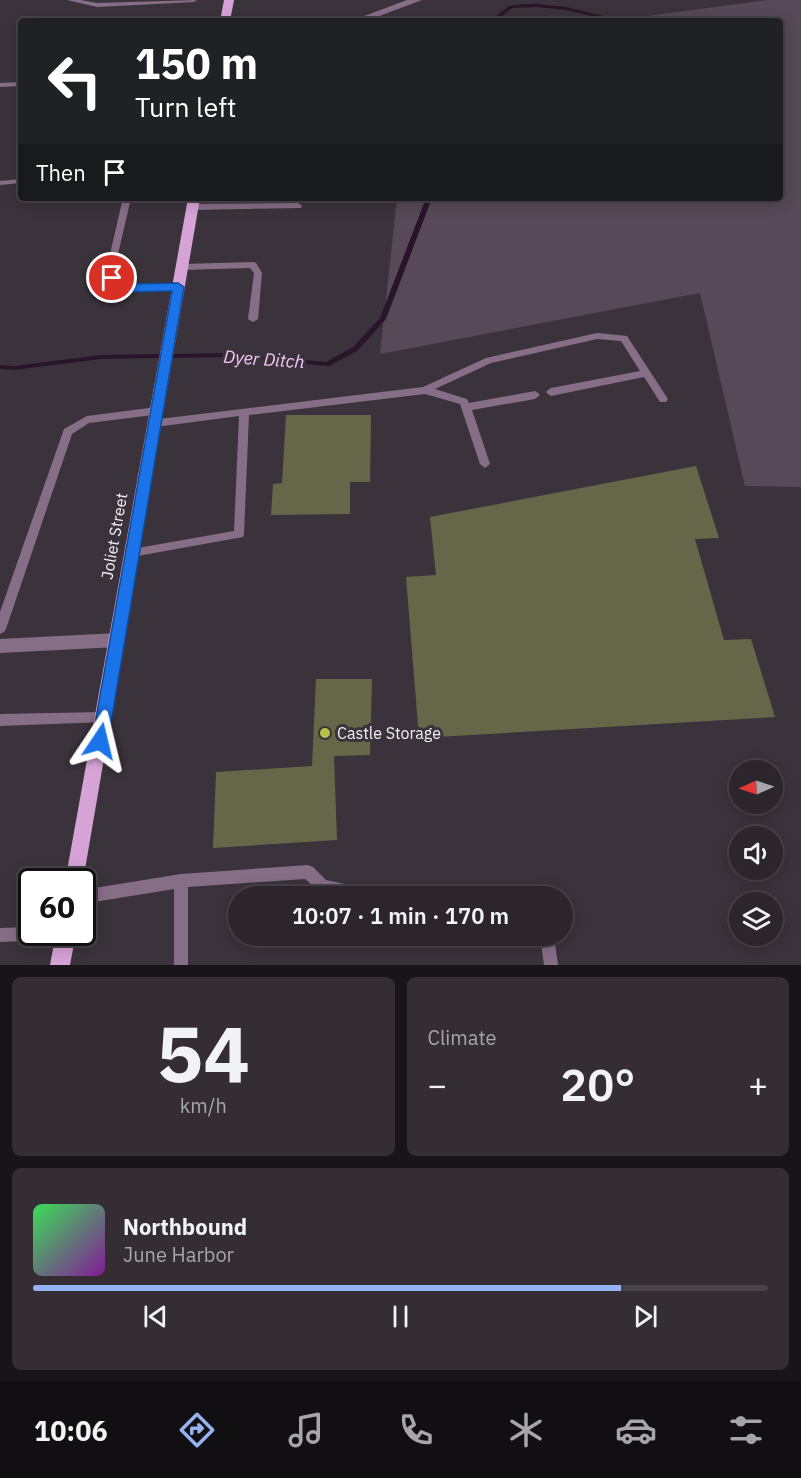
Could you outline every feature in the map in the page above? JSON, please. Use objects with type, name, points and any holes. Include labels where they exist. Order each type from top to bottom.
[{"type":"main road","points":[[226,18],[229,0]]},
{"type":"main road","name":"Joliet Street","points":[[77,868],[193,203]]},
{"type":"main road","points":[[60,965],[64,946]]},
{"type":"street","points":[[365,18],[417,0]]},
{"type":"street","points":[[0,646],[117,640]]},
{"type":"lane","points":[[70,0],[97,4],[194,0]]},
{"type":"lane","points":[[0,85],[18,84]]},
{"type":"lane","points":[[0,183],[18,181]]},
{"type":"lane","points":[[125,201],[111,267],[112,278],[117,285],[126,288],[178,287]]},
{"type":"lane","points":[[193,203],[298,206]]},
{"type":"lane","points":[[182,267],[253,265],[258,273],[253,319]]},
{"type":"lane","points":[[0,629],[68,432],[87,420],[244,412],[425,390],[489,360],[597,336],[624,338],[663,399]]},
{"type":"lane","points":[[552,392],[647,374]]},
{"type":"lane","points":[[425,390],[464,402],[485,464]]},
{"type":"lane","points":[[466,407],[535,395]]},
{"type":"lane","points":[[132,553],[239,534],[244,412]]},
{"type":"lane","points":[[0,720],[104,717]]},
{"type":"lane","points":[[96,895],[181,881],[308,872],[323,886]]},
{"type":"lane","points":[[181,881],[181,965]]},
{"type":"lane","points":[[0,935],[18,934]]},
{"type":"lane","points":[[548,946],[551,965]]},
{"type":"shaded area","points":[[768,0],[801,0],[801,487],[745,486],[700,293],[380,354],[397,201],[783,201],[783,18],[633,18]]},
{"type":"building","points":[[286,415],[371,415],[370,482],[350,482],[350,514],[271,515],[273,484],[282,483]]},
{"type":"building","points":[[696,466],[719,538],[695,539],[724,640],[751,639],[775,717],[419,738],[406,577],[436,575],[430,517]]},
{"type":"building","points":[[316,679],[372,679],[370,755],[334,756],[337,840],[213,848],[216,772],[312,766]]},
{"type":"waterway","name":"Dyer Ditch","points":[[497,18],[511,7],[523,5],[566,9],[607,18]]},
{"type":"waterway","name":"Dyer Ditch","points":[[0,367],[14,368],[101,357],[227,355],[327,364],[355,349],[383,319],[428,201]]},
{"type":"place","name":"Castle Storage","points":[[325,733]]},
{"type":"route","points":[[100,741],[178,287],[126,288],[117,285],[112,278]]}]
